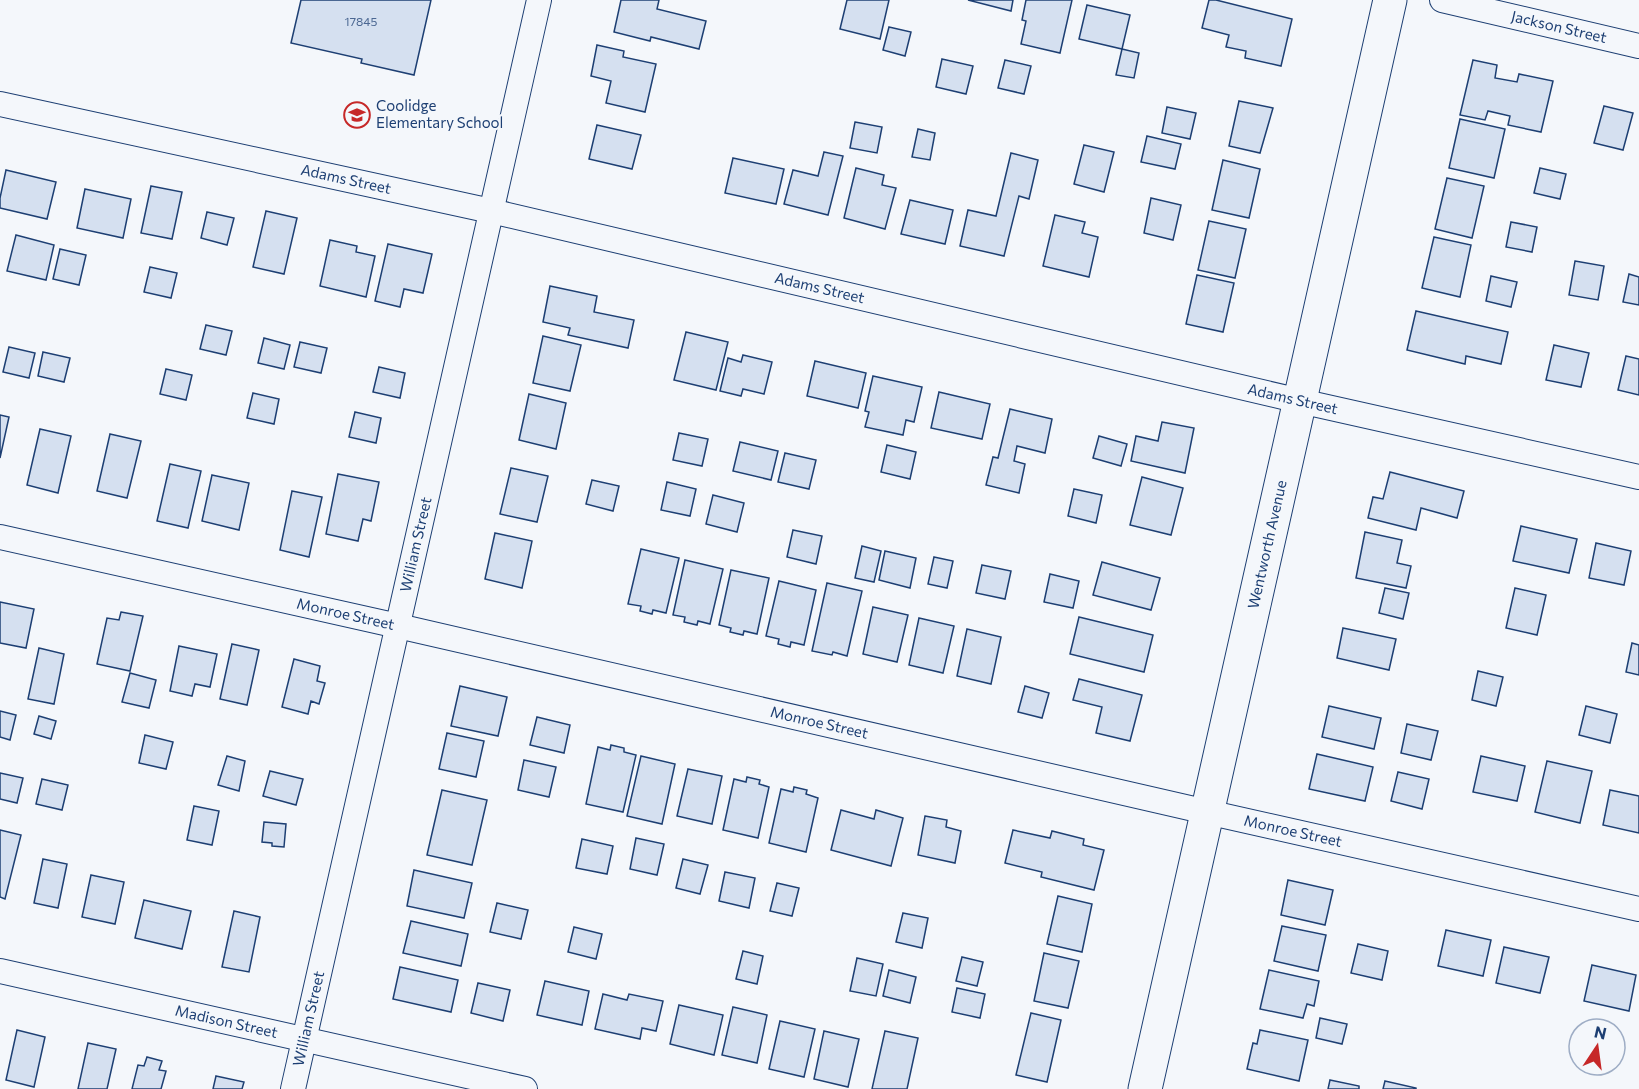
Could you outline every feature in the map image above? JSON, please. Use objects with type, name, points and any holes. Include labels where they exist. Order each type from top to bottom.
[{"type":"street","name":"William Street","points":[[293,1089],[539,0]]},
{"type":"street","name":"Wentworth Avenue","points":[[1145,1089],[1390,0]]},
{"type":"street","name":"Jackson Street","points":[[1442,0],[1639,46]]},
{"type":"street","name":"Adams Street","points":[[0,104],[491,211],[1300,401],[1639,477]]},
{"type":"street","name":"Monroe Street","points":[[0,537],[1639,909]]},
{"type":"street","name":"Madison Street","points":[[0,971],[525,1089]]},
{"type":"building","points":[[301,0],[431,0],[414,75],[361,63],[362,59],[291,43]]},
{"type":"building","points":[[621,0],[659,0],[657,9],[706,21],[699,49],[651,37],[650,41],[614,32]]},
{"type":"building","points":[[847,0],[889,0],[880,39],[840,29]]},
{"type":"building","points":[[968,0],[1013,0],[1011,11]]},
{"type":"building","points":[[1026,0],[1072,0],[1060,53],[1021,44],[1026,21],[1022,20]]},
{"type":"building","points":[[1209,0],[1292,19],[1281,66],[1245,58],[1246,51],[1226,47],[1229,35],[1202,28]]},
{"type":"building","points":[[1087,5],[1130,15],[1122,49],[1079,39]]},
{"type":"building","points":[[889,27],[911,32],[905,56],[883,50]]},
{"type":"building","points":[[597,45],[624,51],[623,57],[656,64],[645,112],[606,103],[611,81],[591,76]]},
{"type":"building","points":[[1122,49],[1139,53],[1134,78],[1116,75]]},
{"type":"building","points":[[942,59],[973,66],[966,94],[936,87]]},
{"type":"building","points":[[1005,60],[1031,66],[1024,94],[998,88]]},
{"type":"building","points":[[1473,60],[1497,65],[1495,78],[1517,82],[1519,74],[1553,81],[1541,132],[1508,125],[1510,116],[1488,111],[1485,120],[1460,115]]},
{"type":"building","points":[[1239,101],[1273,108],[1260,153],[1229,146]]},
{"type":"building","points":[[1604,106],[1633,113],[1623,150],[1594,143]]},
{"type":"building","points":[[1167,107],[1196,113],[1190,139],[1162,133]]},
{"type":"building","points":[[1460,119],[1505,129],[1494,178],[1449,168]]},
{"type":"building","points":[[855,122],[882,127],[877,153],[850,148]]},
{"type":"building","points":[[597,125],[641,135],[632,169],[589,159]]},
{"type":"building","points":[[918,129],[935,133],[930,160],[912,157]]},
{"type":"building","points":[[1147,136],[1181,144],[1175,169],[1141,162]]},
{"type":"building","points":[[1084,145],[1114,152],[1104,192],[1074,184]]},
{"type":"building","points":[[824,152],[843,156],[828,215],[784,204],[793,170],[818,176]]},
{"type":"building","points":[[1011,153],[1038,160],[1029,199],[1019,196],[1004,256],[960,246],[968,210],[996,216]]},
{"type":"building","points":[[733,158],[784,169],[776,204],[725,193]]},
{"type":"building","points":[[1223,160],[1260,169],[1249,218],[1212,210]]},
{"type":"building","points":[[856,168],[884,175],[882,185],[896,188],[885,229],[844,218]]},
{"type":"building","points":[[1540,168],[1566,174],[1560,199],[1534,193]]},
{"type":"building","points":[[6,170],[56,182],[47,219],[0,208]]},
{"type":"building","points":[[1447,178],[1484,186],[1472,238],[1435,229]]},
{"type":"building","points":[[151,186],[182,192],[172,239],[141,233]]},
{"type":"building","points":[[85,189],[131,199],[123,238],[77,228]]},
{"type":"building","points":[[1151,198],[1181,205],[1173,240],[1144,233]]},
{"type":"building","points":[[910,200],[953,210],[945,244],[901,234]]},
{"type":"building","points":[[266,211],[297,218],[284,274],[253,267]]},
{"type":"building","points":[[207,212],[234,218],[227,245],[201,238]]},
{"type":"building","points":[[1055,215],[1085,222],[1082,233],[1098,237],[1089,277],[1043,266]]},
{"type":"building","points":[[1209,221],[1246,229],[1235,278],[1198,270]]},
{"type":"building","points":[[1511,222],[1537,227],[1532,252],[1506,247]]},
{"type":"building","points":[[16,235],[54,245],[46,280],[7,271]]},
{"type":"building","points":[[1434,237],[1471,245],[1460,297],[1422,288]]},
{"type":"building","points":[[330,240],[357,246],[356,252],[375,256],[366,297],[320,286]]},
{"type":"building","points":[[388,244],[432,254],[423,293],[404,289],[400,307],[375,301]]},
{"type":"building","points":[[60,249],[86,255],[79,285],[53,279]]},
{"type":"building","points":[[1575,261],[1604,266],[1598,300],[1569,295]]},
{"type":"building","points":[[150,267],[177,273],[171,298],[144,292]]},
{"type":"building","points":[[1629,274],[1639,277],[1639,305],[1623,302]]},
{"type":"building","points":[[1197,275],[1234,283],[1223,332],[1186,324]]},
{"type":"building","points":[[1491,276],[1517,282],[1511,307],[1486,301]]},
{"type":"building","points":[[550,286],[597,296],[594,312],[634,320],[628,348],[568,335],[570,328],[543,322]]},
{"type":"building","points":[[1416,311],[1508,332],[1501,364],[1466,356],[1465,364],[1407,350]]},
{"type":"building","points":[[206,325],[232,331],[226,355],[200,349]]},
{"type":"building","points":[[686,332],[728,342],[716,390],[674,380]]},
{"type":"building","points":[[543,336],[581,345],[570,391],[533,383]]},
{"type":"building","points":[[264,338],[290,345],[284,369],[258,363]]},
{"type":"building","points":[[300,342],[327,348],[321,373],[294,367]]},
{"type":"building","points":[[1554,345],[1589,353],[1581,387],[1546,380]]},
{"type":"building","points":[[9,347],[35,353],[29,378],[3,372]]},
{"type":"building","points":[[43,352],[70,358],[64,382],[38,376]]},
{"type":"building","points":[[743,355],[772,362],[764,394],[743,389],[741,396],[720,391],[728,358],[741,362]]},
{"type":"building","points":[[1626,356],[1639,359],[1639,395],[1618,390]]},
{"type":"building","points":[[815,361],[866,373],[858,408],[807,396]]},
{"type":"building","points":[[379,367],[405,373],[400,398],[373,392]]},
{"type":"building","points":[[166,369],[192,375],[186,400],[160,394]]},
{"type":"building","points":[[873,376],[922,387],[914,422],[906,420],[903,435],[865,427],[869,412],[865,411]]},
{"type":"building","points":[[939,392],[990,404],[982,439],[931,428]]},
{"type":"building","points":[[253,393],[279,399],[274,424],[247,418]]},
{"type":"building","points":[[529,394],[566,403],[556,449],[519,440]]},
{"type":"building","points":[[1010,409],[1052,419],[1045,453],[1017,446],[1014,461],[1025,464],[1019,493],[986,485],[993,457],[998,458]]},
{"type":"building","points":[[355,412],[381,418],[376,443],[349,437]]},
{"type":"building","points":[[0,415],[9,417],[0,458]]},
{"type":"building","points":[[1162,422],[1194,428],[1185,473],[1131,461],[1136,436],[1158,441]]},
{"type":"building","points":[[40,429],[71,436],[58,493],[27,485]]},
{"type":"building","points":[[679,433],[708,439],[702,466],[673,460]]},
{"type":"building","points":[[110,434],[141,441],[127,498],[97,491]]},
{"type":"building","points":[[1099,436],[1127,444],[1121,466],[1093,458]]},
{"type":"building","points":[[740,442],[778,451],[771,480],[733,471]]},
{"type":"building","points":[[887,445],[916,452],[910,479],[881,472]]},
{"type":"building","points":[[785,453],[816,460],[809,489],[778,482]]},
{"type":"building","points":[[170,464],[201,471],[188,528],[157,521]]},
{"type":"building","points":[[511,468],[548,476],[537,522],[500,514]]},
{"type":"building","points":[[1390,472],[1464,491],[1457,518],[1421,508],[1416,530],[1368,518],[1373,497],[1383,499]]},
{"type":"building","points":[[338,474],[379,482],[371,521],[363,519],[358,541],[326,534]]},
{"type":"building","points":[[212,475],[249,483],[239,530],[202,521]]},
{"type":"building","points":[[1142,477],[1183,488],[1171,535],[1130,525]]},
{"type":"building","points":[[592,480],[619,486],[613,511],[586,504]]},
{"type":"building","points":[[667,482],[696,489],[690,516],[661,510]]},
{"type":"building","points":[[1074,489],[1102,495],[1096,523],[1068,516]]},
{"type":"building","points":[[292,491],[322,497],[309,557],[280,550]]},
{"type":"building","points":[[713,495],[744,503],[737,532],[706,524]]},
{"type":"building","points":[[1521,526],[1577,539],[1569,573],[1513,561]]},
{"type":"building","points":[[793,530],[822,536],[816,564],[787,557]]},
{"type":"building","points":[[1365,532],[1402,540],[1397,563],[1411,566],[1406,588],[1356,578]]},
{"type":"building","points":[[495,533],[532,541],[522,588],[485,579]]},
{"type":"building","points":[[1596,543],[1631,551],[1624,585],[1589,578]]},
{"type":"building","points":[[862,546],[881,551],[874,582],[855,578]]},
{"type":"building","points":[[641,549],[679,558],[666,613],[653,610],[652,614],[640,611],[641,606],[628,604]]},
{"type":"building","points":[[885,551],[916,558],[910,588],[879,580]]},
{"type":"building","points":[[934,557],[953,561],[947,588],[928,584]]},
{"type":"building","points":[[685,560],[723,569],[710,624],[698,621],[697,625],[684,622],[685,617],[673,615]]},
{"type":"building","points":[[1102,562],[1160,578],[1151,610],[1093,595]]},
{"type":"building","points":[[982,565],[1011,571],[1005,599],[976,593]]},
{"type":"building","points":[[731,570],[769,578],[757,634],[744,631],[743,635],[730,632],[731,628],[719,625]]},
{"type":"building","points":[[1050,574],[1079,581],[1073,608],[1044,602]]},
{"type":"building","points":[[779,581],[816,590],[804,645],[791,642],[790,647],[778,644],[779,639],[766,636]]},
{"type":"building","points":[[827,583],[862,591],[847,656],[833,652],[832,655],[812,651]]},
{"type":"building","points":[[1385,588],[1409,593],[1403,619],[1379,613]]},
{"type":"building","points":[[1515,588],[1546,595],[1537,635],[1506,628]]},
{"type":"building","points":[[0,602],[34,609],[26,648],[0,643]]},
{"type":"building","points":[[873,607],[908,615],[897,662],[863,654]]},
{"type":"building","points":[[121,612],[143,616],[130,671],[97,664],[107,618],[119,620]]},
{"type":"building","points":[[1079,617],[1153,635],[1144,672],[1070,654]]},
{"type":"building","points":[[919,618],[954,626],[943,673],[909,665]]},
{"type":"building","points":[[1343,628],[1396,639],[1389,670],[1337,658]]},
{"type":"building","points":[[967,629],[1001,637],[991,684],[957,676]]},
{"type":"building","points":[[1632,643],[1639,645],[1639,675],[1626,672]]},
{"type":"building","points":[[232,644],[259,650],[247,705],[220,699]]},
{"type":"building","points":[[179,646],[217,654],[210,687],[195,684],[192,696],[170,691]]},
{"type":"building","points":[[39,648],[64,654],[54,704],[28,699]]},
{"type":"building","points":[[294,659],[320,666],[317,681],[325,683],[319,704],[311,701],[308,714],[282,707]]},
{"type":"building","points":[[1478,671],[1503,677],[1496,706],[1472,700]]},
{"type":"building","points":[[130,673],[156,680],[149,708],[122,702]]},
{"type":"building","points":[[1079,679],[1142,695],[1130,741],[1096,733],[1102,707],[1073,700]]},
{"type":"building","points":[[460,686],[507,697],[498,736],[451,726]]},
{"type":"building","points":[[1025,686],[1049,693],[1042,718],[1018,712]]},
{"type":"building","points":[[1329,706],[1381,718],[1374,749],[1322,737]]},
{"type":"building","points":[[1586,706],[1617,714],[1610,743],[1579,735]]},
{"type":"building","points":[[0,711],[16,715],[10,740],[0,737]]},
{"type":"building","points":[[39,716],[56,721],[51,739],[34,734]]},
{"type":"building","points":[[537,717],[570,725],[564,753],[530,745]]},
{"type":"building","points":[[1407,724],[1438,731],[1431,760],[1401,753]]},
{"type":"building","points":[[447,733],[484,741],[476,777],[439,769]]},
{"type":"building","points":[[145,735],[173,742],[166,769],[139,763]]},
{"type":"building","points":[[611,745],[624,748],[624,752],[636,755],[623,812],[586,804],[598,747],[610,750]]},
{"type":"building","points":[[1317,754],[1373,767],[1365,801],[1309,789]]},
{"type":"building","points":[[227,756],[245,761],[239,791],[218,785]]},
{"type":"building","points":[[641,756],[675,764],[662,824],[627,816]]},
{"type":"building","points":[[1481,756],[1525,766],[1517,801],[1473,792]]},
{"type":"building","points":[[524,760],[556,767],[549,797],[518,790]]},
{"type":"building","points":[[1547,761],[1592,771],[1580,823],[1535,812]]},
{"type":"building","points":[[688,769],[722,776],[712,824],[677,816]]},
{"type":"building","points":[[270,771],[303,779],[296,805],[263,796]]},
{"type":"building","points":[[1398,772],[1429,779],[1422,809],[1391,801]]},
{"type":"building","points":[[0,773],[23,778],[17,803],[0,799]]},
{"type":"building","points":[[747,777],[760,780],[759,784],[769,787],[758,838],[723,830],[734,779],[746,782]]},
{"type":"building","points":[[42,779],[68,785],[62,810],[36,804]]},
{"type":"building","points":[[794,787],[807,790],[806,794],[818,798],[806,852],[769,843],[781,789],[793,792]]},
{"type":"building","points":[[442,790],[487,800],[472,865],[427,855]]},
{"type":"building","points":[[1610,790],[1639,796],[1639,833],[1603,825]]},
{"type":"building","points":[[194,806],[219,811],[212,845],[187,840]]},
{"type":"building","points":[[841,810],[874,819],[876,810],[903,818],[891,866],[831,850]]},
{"type":"building","points":[[925,816],[947,820],[946,827],[961,831],[955,863],[918,855]]},
{"type":"building","points":[[264,822],[286,824],[284,847],[262,842]]},
{"type":"building","points":[[0,830],[21,835],[5,899],[0,897]]},
{"type":"building","points":[[1013,830],[1050,838],[1052,831],[1084,839],[1083,845],[1104,850],[1094,890],[1041,877],[1042,872],[1005,863]]},
{"type":"building","points":[[636,838],[664,844],[657,875],[630,869]]},
{"type":"building","points":[[582,839],[613,846],[607,874],[576,868]]},
{"type":"building","points":[[43,859],[67,864],[58,908],[34,903]]},
{"type":"building","points":[[683,859],[708,865],[700,894],[676,888]]},
{"type":"building","points":[[414,870],[472,883],[464,918],[407,906]]},
{"type":"building","points":[[725,872],[755,878],[749,908],[719,901]]},
{"type":"building","points":[[91,875],[124,882],[115,924],[82,917]]},
{"type":"building","points":[[1288,880],[1333,890],[1325,925],[1281,915]]},
{"type":"building","points":[[777,883],[799,888],[792,916],[770,911]]},
{"type":"building","points":[[1058,896],[1092,904],[1082,952],[1047,944]]},
{"type":"building","points":[[144,900],[191,911],[182,949],[135,938]]},
{"type":"building","points":[[497,903],[528,910],[521,939],[490,932]]},
{"type":"building","points":[[234,911],[260,917],[249,972],[222,967]]},
{"type":"building","points":[[903,913],[928,918],[922,948],[896,942]]},
{"type":"building","points":[[411,921],[468,934],[461,966],[403,953]]},
{"type":"building","points":[[1282,926],[1326,935],[1318,971],[1274,961]]},
{"type":"building","points":[[574,927],[602,934],[596,959],[568,952]]},
{"type":"building","points":[[1446,930],[1491,940],[1483,976],[1438,966]]},
{"type":"building","points":[[1358,944],[1388,951],[1382,980],[1351,973]]},
{"type":"building","points":[[1504,947],[1549,957],[1540,993],[1496,983]]},
{"type":"building","points":[[743,951],[763,956],[757,984],[736,979]]},
{"type":"building","points":[[1044,953],[1079,961],[1068,1008],[1034,1001]]},
{"type":"building","points":[[962,957],[983,962],[977,986],[956,981]]},
{"type":"building","points":[[857,958],[883,964],[876,996],[850,991]]},
{"type":"building","points":[[1592,965],[1636,975],[1629,1011],[1584,1001]]},
{"type":"building","points":[[400,967],[458,980],[451,1012],[393,999]]},
{"type":"building","points":[[889,970],[916,977],[910,1003],[883,996]]},
{"type":"building","points":[[1269,970],[1319,981],[1314,1006],[1307,1004],[1303,1018],[1260,1009]]},
{"type":"building","points":[[545,981],[589,991],[582,1025],[537,1015]]},
{"type":"building","points":[[478,983],[510,990],[503,1021],[471,1013]]},
{"type":"building","points":[[957,988],[985,994],[980,1018],[952,1012]]},
{"type":"building","points":[[603,994],[627,1000],[629,994],[663,1001],[656,1031],[642,1028],[640,1039],[595,1029]]},
{"type":"building","points":[[679,1005],[723,1015],[714,1055],[670,1044]]},
{"type":"building","points":[[733,1007],[767,1015],[757,1063],[722,1055]]},
{"type":"building","points":[[1031,1013],[1061,1020],[1047,1082],[1016,1075]]},
{"type":"building","points":[[1320,1018],[1347,1024],[1342,1044],[1316,1038]]},
{"type":"building","points":[[780,1021],[815,1029],[804,1077],[769,1069]]},
{"type":"building","points":[[17,1030],[45,1037],[34,1087],[6,1080]]},
{"type":"building","points":[[1260,1030],[1308,1040],[1299,1081],[1247,1069],[1253,1043],[1257,1044]]},
{"type":"building","points":[[824,1031],[859,1039],[848,1087],[814,1079]]},
{"type":"building","points":[[885,1031],[918,1038],[907,1089],[872,1089]]},
{"type":"building","points":[[88,1043],[116,1049],[107,1089],[78,1089]]},
{"type":"building","points":[[147,1057],[162,1061],[159,1070],[166,1071],[161,1089],[132,1089],[138,1065],[144,1066]]},
{"type":"building","points":[[216,1076],[244,1082],[242,1089],[213,1089]]},
{"type":"building","points":[[1330,1080],[1359,1086],[1359,1089],[1328,1089]]},
{"type":"building","points":[[1385,1081],[1416,1088],[1416,1089],[1383,1089]]},
{"type":"place","name":"Coolidge Elementary School","points":[[357,115]]}]
